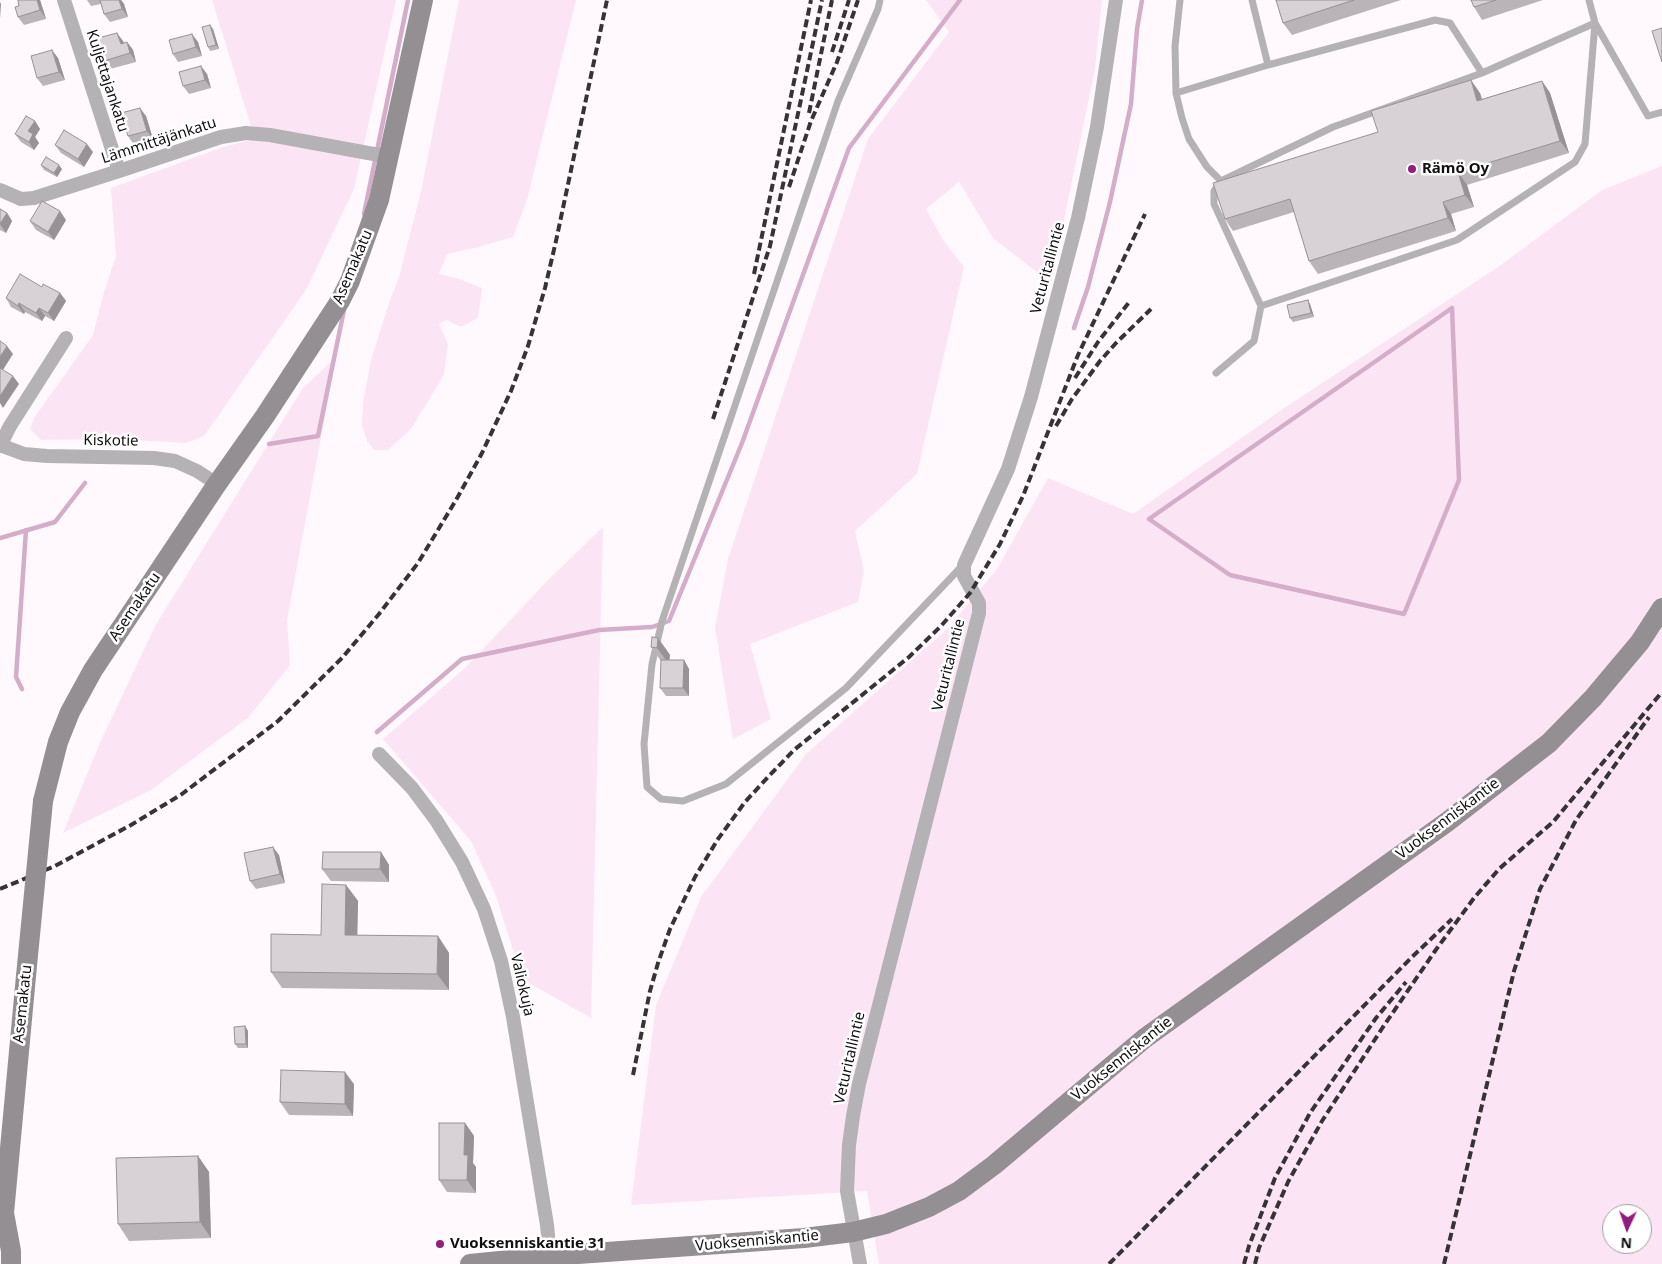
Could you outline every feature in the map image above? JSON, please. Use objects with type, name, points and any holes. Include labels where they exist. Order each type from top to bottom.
[{"type":"street","name":"Kuljettajankatu","points":[[64,0],[119,171]]},
{"type":"street","name":"Asemakatu","points":[[11,1264],[11,1251],[4,1212],[43,801],[58,742],[70,712],[93,670],[217,484],[265,416],[340,301],[350,281],[379,200],[390,157],[423,0]]},
{"type":"street","name":"Veturitallintie","points":[[860,1264],[847,1190],[849,1145],[859,1084],[979,613],[979,603],[964,576],[964,565],[1008,469],[1031,397],[1078,218],[1096,127],[1116,0]]},
{"type":"street","name":"Lämmittäjänkatu","points":[[0,190],[21,199],[34,198],[221,137],[246,133],[390,157]]},
{"type":"street","points":[[0,445],[66,338]]},
{"type":"street","name":"Kiskotie","points":[[0,445],[24,454],[154,458],[175,461],[197,470],[217,484]]},
{"type":"street","name":"Vuoksenniskantie","points":[[470,1264],[588,1253],[804,1238],[853,1232],[886,1224],[929,1207],[959,1191],[994,1165],[1145,1038],[1447,822],[1549,743],[1593,698],[1640,642],[1662,608]]},
{"type":"street","name":"Valiokuja","points":[[378,754],[412,788],[436,820],[462,862],[484,909],[501,962],[513,1016],[547,1225],[550,1256]]},
{"type":"lane","points":[[880,0],[878,9],[838,101],[662,621],[652,664],[644,744],[647,787],[661,799],[683,801],[726,784],[846,688],[964,565]]},
{"type":"lane","points":[[1180,0],[1175,46],[1176,93],[1190,139],[1207,167],[1221,181]]},
{"type":"lane","points":[[1252,0],[1268,65]]},
{"type":"lane","points":[[1261,306],[1457,240],[1575,162],[1585,144],[1594,23],[1589,0]]},
{"type":"lane","points":[[1176,93],[1268,65],[1435,20],[1450,23],[1482,73]]},
{"type":"lane","points":[[1216,373],[1254,341],[1261,306],[1214,204],[1214,191],[1221,181],[1333,127],[1482,73],[1594,23]]},
{"type":"lane","points":[[1594,23],[1648,116],[1662,112]]},
{"type":"shaded area","points":[[212,0],[396,0],[354,189],[306,290],[204,436],[186,443],[113,439],[41,440],[30,429],[34,418],[93,335],[116,256],[111,188],[223,147],[255,139]]},
{"type":"shaded area","points":[[459,0],[576,0],[527,200],[513,237],[447,254],[439,274],[482,288],[478,318],[461,327],[446,320],[439,324],[448,344],[444,375],[411,429],[388,450],[374,450],[367,441],[362,425],[363,403],[371,360],[399,277],[421,191]]},
{"type":"shaded area","points":[[926,0],[1102,0],[1095,69],[1051,283],[993,238],[959,182],[926,209],[943,240],[964,267],[917,474],[855,531],[864,571],[858,602],[750,644],[771,719],[733,739],[715,628],[728,559],[868,139],[949,32]]},
{"type":"shaded area","points":[[1662,166],[1662,1264],[879,1264],[867,1191],[631,1205],[656,1005],[701,897],[806,754],[947,629],[997,569],[1048,478],[1133,514],[1283,409],[1501,265],[1602,190]]},
{"type":"shaded area","points":[[336,357],[287,620],[290,665],[249,717],[151,790],[63,833],[99,745],[155,626],[303,388]]},
{"type":"shaded area","points":[[603,527],[591,1018],[522,979],[496,896],[471,841],[383,739],[465,668],[548,580]]},
{"type":"building","points":[[18,0],[37,0],[40,10],[18,17],[15,7],[19,6]]},
{"type":"building","points":[[100,0],[119,0],[122,9],[104,14]]},
{"type":"building","points":[[1276,0],[1354,0],[1283,23]]},
{"type":"building","points":[[1471,0],[1496,0],[1474,7]]},
{"type":"building","points":[[210,25],[216,45],[208,47],[202,27]]},
{"type":"building","points":[[1662,28],[1662,62],[1652,31]]},
{"type":"building","points":[[117,33],[121,44],[127,42],[130,53],[104,61],[98,38]]},
{"type":"building","points":[[192,34],[196,47],[173,54],[169,40]]},
{"type":"building","points":[[52,50],[59,72],[37,78],[31,56]]},
{"type":"building","points":[[201,66],[205,80],[183,86],[179,72]]},
{"type":"building","name":"Rämö Oy","points":[[1471,80],[1477,101],[1542,81],[1560,141],[1458,172],[1465,195],[1443,202],[1448,218],[1309,261],[1290,199],[1225,219],[1213,183],[1378,132],[1371,111]]},
{"type":"building","points":[[140,108],[147,131],[128,136],[121,113]]},
{"type":"building","points":[[26,116],[35,121],[28,131],[33,134],[29,142],[15,134]]},
{"type":"building","points":[[64,130],[87,144],[78,159],[55,145]]},
{"type":"building","points":[[46,157],[59,165],[54,173],[41,165]]},
{"type":"building","points":[[42,201],[60,211],[48,232],[30,221]]},
{"type":"building","points":[[0,209],[7,213],[0,224]]},
{"type":"building","points":[[20,274],[42,287],[43,284],[60,293],[48,313],[39,308],[36,313],[19,303],[18,306],[6,298]]},
{"type":"building","points":[[1308,300],[1311,313],[1290,318],[1287,305]]},
{"type":"building","points":[[0,341],[7,346],[0,357]]},
{"type":"building","points":[[0,368],[13,376],[0,396]]},
{"type":"building","points":[[652,637],[658,638],[657,648],[651,647]]},
{"type":"building","points":[[661,660],[684,660],[683,688],[660,688]]},
{"type":"building","points":[[273,847],[280,874],[250,881],[244,853]]},
{"type":"building","points":[[323,852],[381,852],[380,869],[322,869]]},
{"type":"building","points":[[322,884],[346,885],[345,935],[438,936],[437,974],[271,972],[271,934],[321,935]]},
{"type":"building","points":[[245,1026],[246,1044],[235,1044],[234,1027]]},
{"type":"building","points":[[281,1070],[345,1072],[345,1104],[280,1102]]},
{"type":"building","points":[[439,1123],[465,1123],[464,1155],[468,1155],[467,1180],[439,1180]]},
{"type":"building","points":[[198,1156],[200,1222],[118,1224],[116,1158]]},
{"type":"waterway","points":[[364,214],[408,0]]},
{"type":"waterway","points":[[377,732],[462,659],[599,630],[652,627],[669,621],[742,443],[849,148],[960,0]]},
{"type":"waterway","points":[[1074,328],[1088,287],[1110,202],[1131,104],[1137,29],[1142,0]]},
{"type":"waterway","points":[[1452,308],[1459,480],[1404,614],[1230,575],[1149,519],[1452,308]]},
{"type":"waterway","points":[[269,444],[318,436],[344,310]]},
{"type":"waterway","points":[[0,538],[55,522],[85,483]]},
{"type":"waterway","points":[[22,689],[16,677],[26,530]]},
{"type":"railway","points":[[0,889],[55,866],[131,825],[182,794],[278,721],[342,658],[418,563],[482,453],[511,391],[528,346],[556,241],[607,0]]},
{"type":"railway","points":[[754,274],[811,0]]},
{"type":"railway","points":[[713,419],[770,246],[822,0]]},
{"type":"railway","points":[[809,113],[832,0]]},
{"type":"railway","points":[[832,52],[849,0]]},
{"type":"railway","points":[[789,187],[811,121],[837,62],[858,0]]},
{"type":"railway","points":[[633,1075],[650,991],[658,963],[670,929],[695,877],[718,839],[745,802],[794,750],[909,657],[941,626],[970,593],[1000,544],[1023,496],[1078,355],[1145,214]]},
{"type":"railway","points":[[1075,378],[1098,342],[1130,301]]},
{"type":"railway","points":[[1056,426],[1072,399],[1100,361],[1151,309]]},
{"type":"railway","points":[[1255,1264],[1259,1248],[1288,1182],[1322,1121],[1435,951],[1474,898],[1499,869],[1553,822],[1662,692]]},
{"type":"railway","points":[[1444,1264],[1514,971],[1540,889],[1576,820],[1649,717]]},
{"type":"railway","points":[[1109,1264],[1411,958],[1452,919]]},
{"type":"railway","points":[[1244,1264],[1275,1178],[1310,1113],[1376,1018],[1406,982]]},
{"type":"place","name":"Rämö Oy","points":[[1412,169]]},
{"type":"place","name":"Vuoksenniskantie 31","points":[[440,1244]]}]
